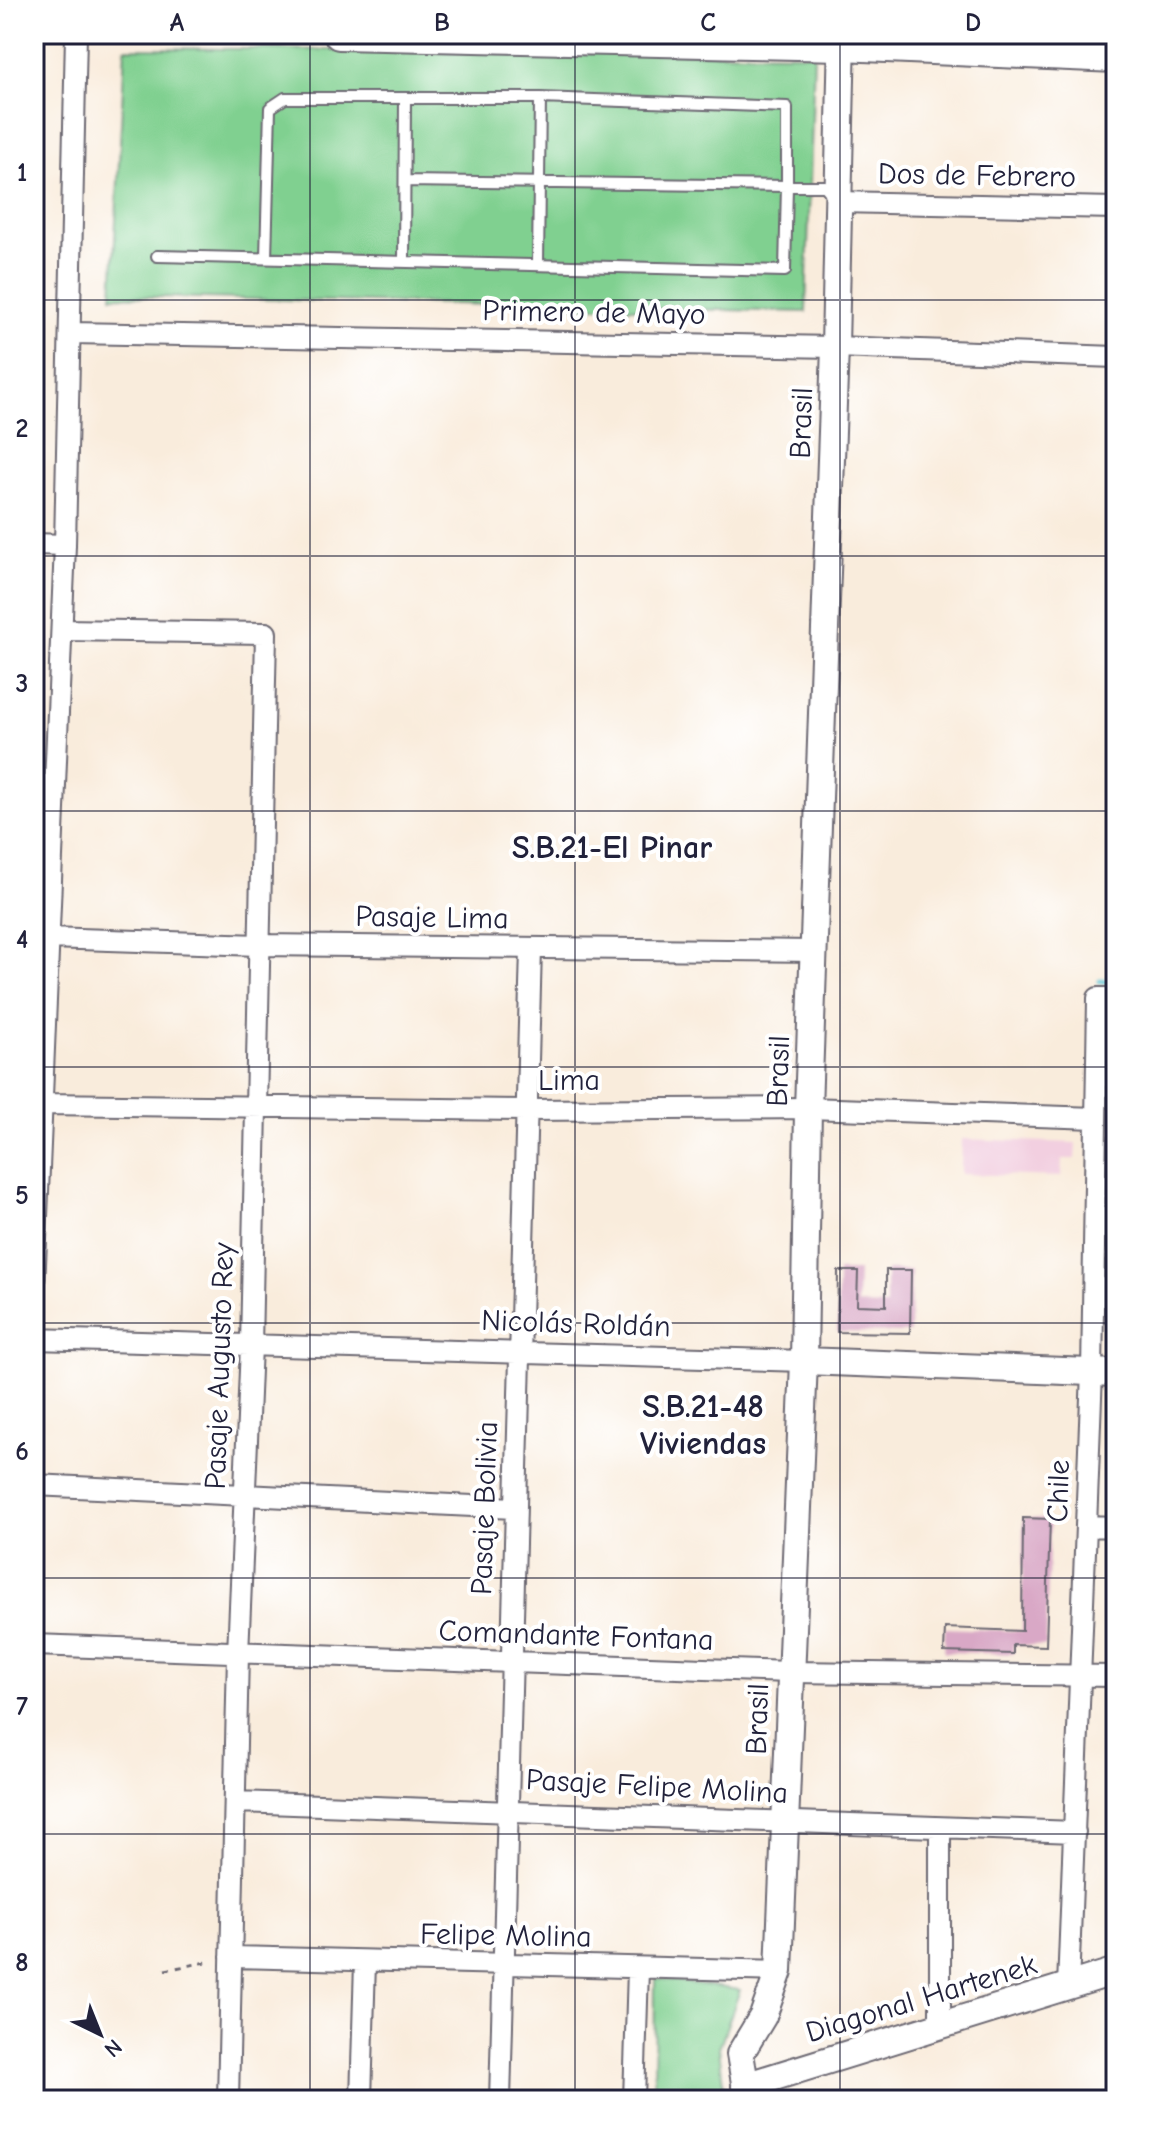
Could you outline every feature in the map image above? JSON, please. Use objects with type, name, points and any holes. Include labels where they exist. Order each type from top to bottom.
[{"type":"main road","points":[[339,34],[842,39],[1116,57]]},
{"type":"main road","points":[[1099,34],[1116,35]]},
{"type":"street","points":[[34,1286],[42,1104],[39,1037],[49,938],[65,545],[76,34]]},
{"type":"street","name":"Brasil","points":[[746,2093],[740,2054],[763,2016],[779,1971],[786,1822],[804,1361],[808,1108],[835,347],[842,39]]},
{"type":"street","name":"Dos de Febrero","points":[[838,202],[1116,208]]},
{"type":"street","name":"Primero de Mayo","points":[[71,333],[835,347],[1116,357]]},
{"type":"street","points":[[34,544],[65,545]]},
{"type":"street","name":"Pasaje Augusto Rey","points":[[62,630],[266,633],[251,1346],[238,1654],[228,2100]]},
{"type":"street","points":[[34,785],[55,785]]},
{"type":"street","name":"Pasaje Lima","points":[[49,938],[259,945],[814,951]]},
{"type":"street","name":"Pasaje Bolivia","points":[[500,2100],[509,1663],[531,949]]},
{"type":"street","name":"Chile","points":[[1068,1987],[1087,1526],[1104,1372],[1096,1118],[1107,998]]},
{"type":"street","name":"Lima","points":[[42,1104],[527,1110],[808,1108],[1096,1118]]},
{"type":"street","name":"Nicolás Roldán","points":[[34,1339],[1104,1372]]},
{"type":"street","points":[[34,1485],[514,1508]]},
{"type":"street","points":[[1087,1526],[1116,1527]]},
{"type":"street","name":"Comandante Fontana","points":[[34,1645],[790,1672],[1116,1676]]},
{"type":"street","name":"Pasaje Felipe Molina","points":[[235,1802],[508,1809],[1075,1832]]},
{"type":"street","points":[[940,1828],[940,2027]]},
{"type":"street","name":"Felipe Molina","points":[[231,1957],[779,1971]]},
{"type":"street","points":[[361,2100],[365,1962]]},
{"type":"street","points":[[634,2100],[638,1969]]},
{"type":"street","name":"Diagonal Hartenek","points":[[746,2093],[1116,1971]]},
{"type":"lane","points":[[157,256],[785,271],[787,107],[540,98],[285,98],[270,108],[266,258]]},
{"type":"lane","points":[[404,261],[405,98]]},
{"type":"lane","points":[[538,263],[540,98]]},
{"type":"lane","points":[[405,181],[825,186],[838,202]]},
{"type":"path","points":[[165,1970],[231,1957]]},
{"type":"shaded area","points":[[962,1139],[1076,1143],[1075,1159],[1062,1159],[1061,1177],[961,1174]]},
{"type":"green space","points":[[125,48],[814,54],[806,312],[112,296]]},
{"type":"green space","points":[[655,1978],[740,1990],[719,2048],[725,2100],[654,2100]]},
{"type":"building","points":[[886,1270],[911,1270],[910,1333],[837,1332],[838,1271],[858,1271],[857,1305],[886,1306]]},
{"type":"building","points":[[1023,1518],[1050,1519],[1046,1646],[1013,1645],[1013,1654],[944,1652],[945,1628],[1022,1631]]},
{"type":"waterway","points":[[1100,981],[1116,982]]},
{"type":"district","name":"S.B.21-El Pinar","points":[[612,847]]},
{"type":"district","name":"S.B.21-48 Viviendas","points":[[703,1424]]}]
